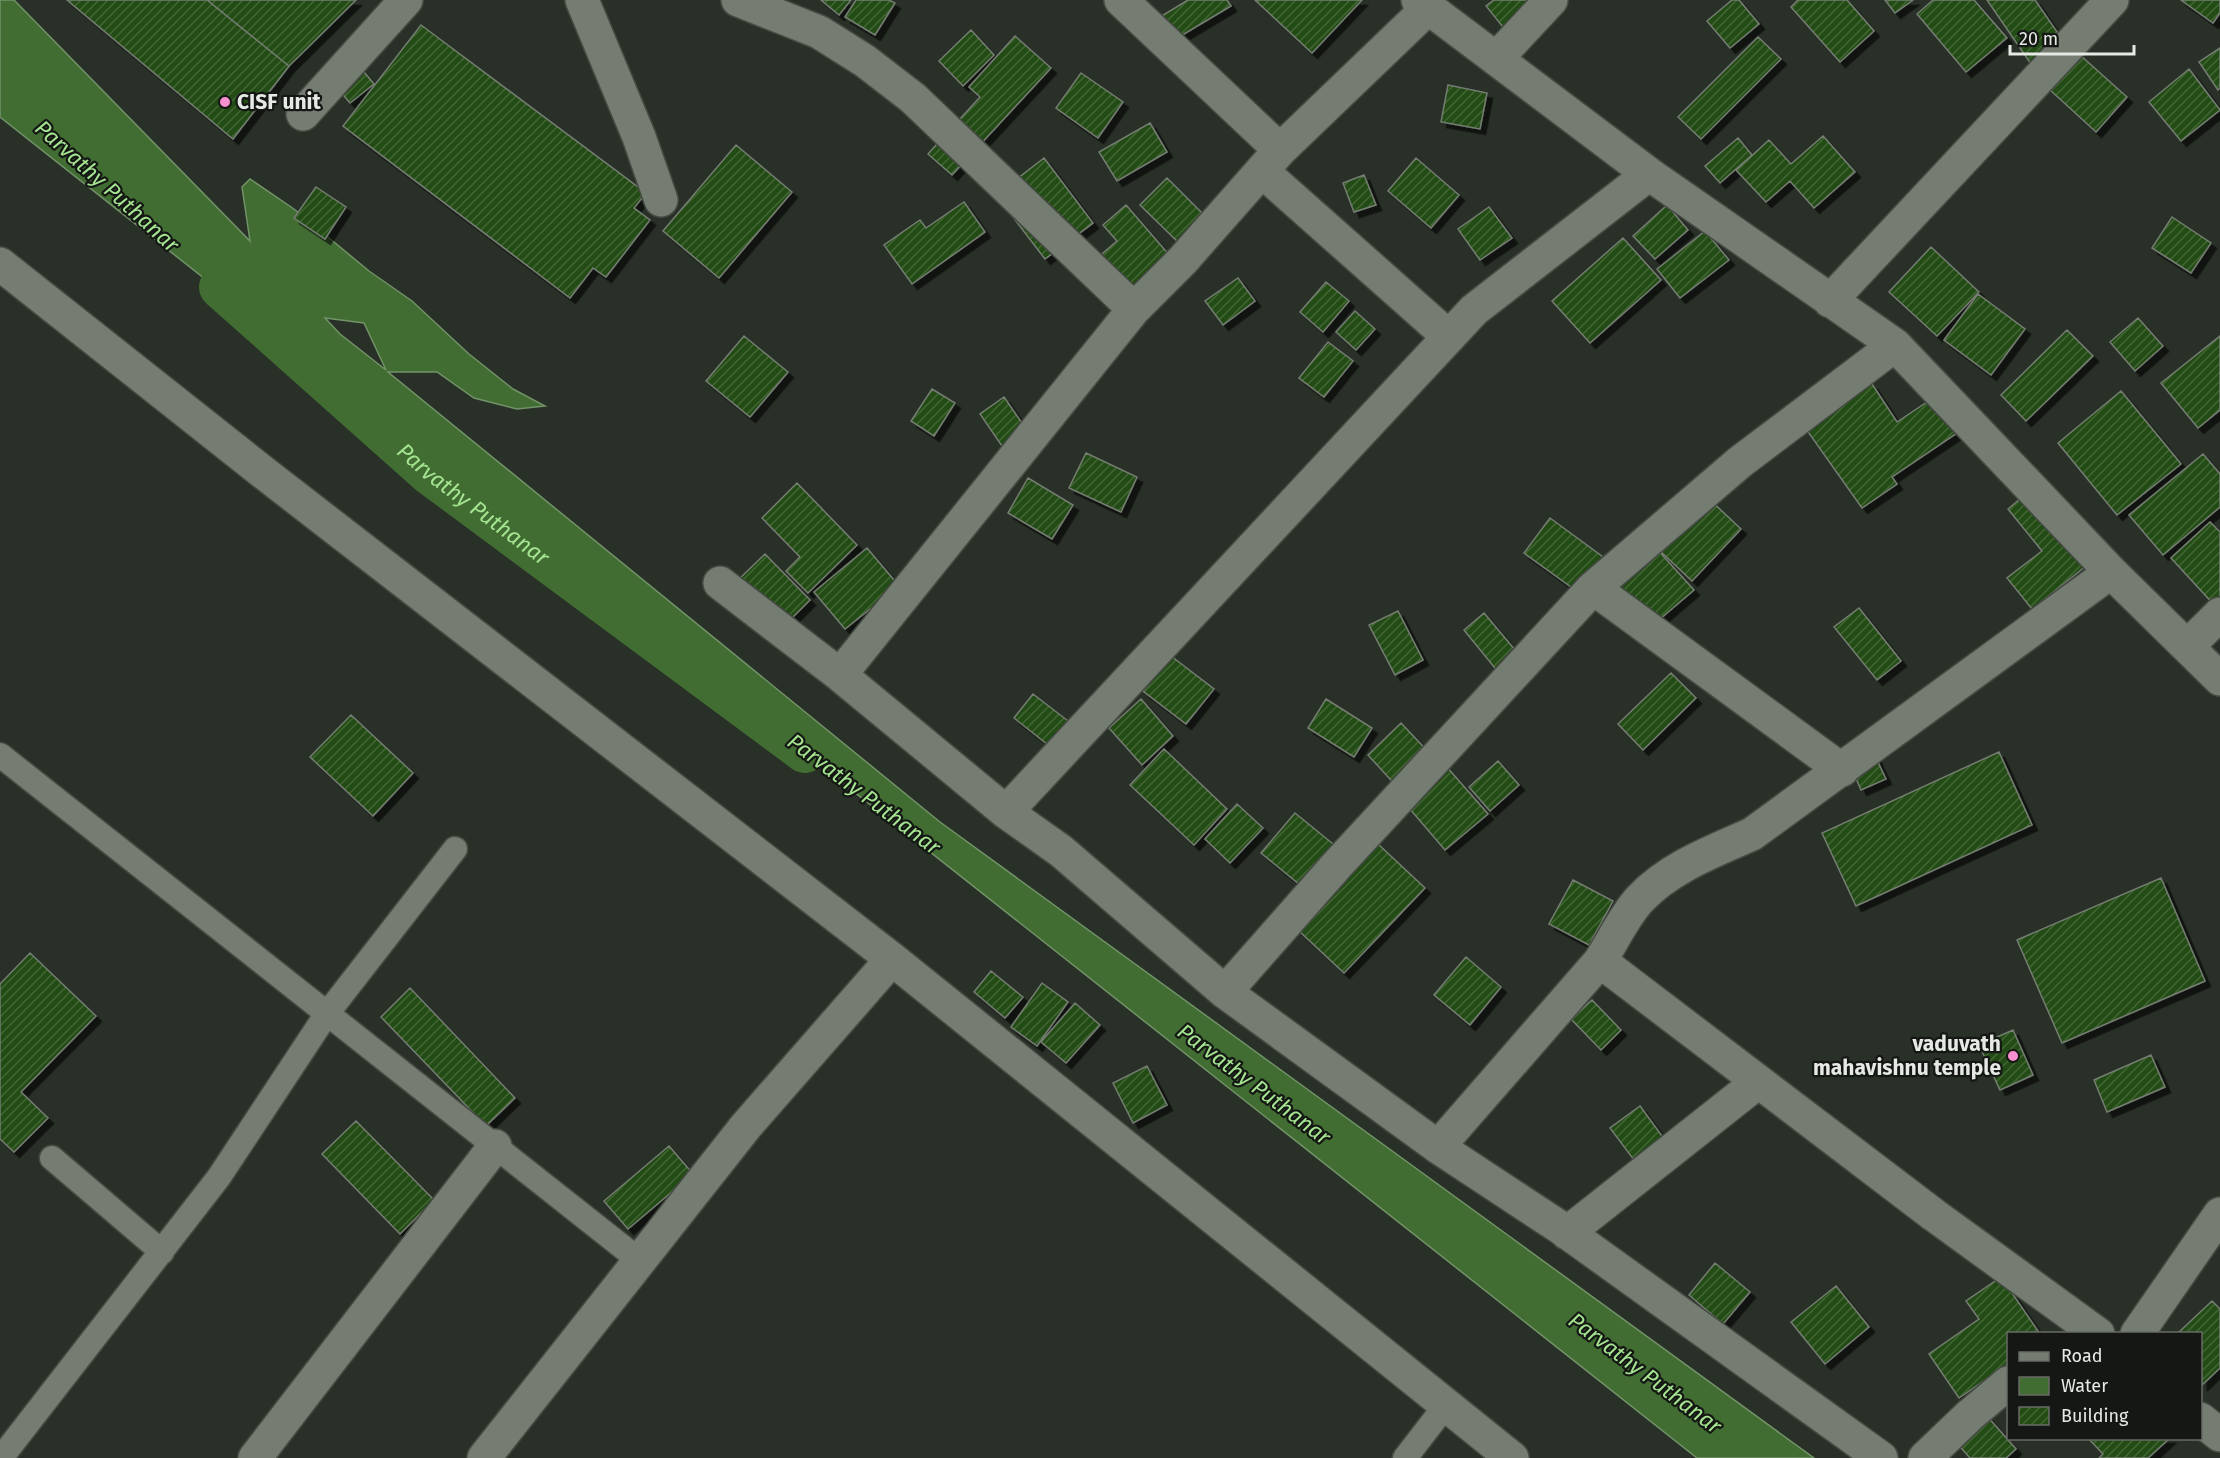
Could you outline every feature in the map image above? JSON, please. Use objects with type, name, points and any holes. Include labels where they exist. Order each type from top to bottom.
[{"type":"street","points":[[303,114],[406,0]]},
{"type":"street","points":[[582,0],[639,137],[661,200]]},
{"type":"street","points":[[738,0],[819,32],[865,61],[913,98],[1134,309]]},
{"type":"street","points":[[1121,0],[1271,161],[1449,337]]},
{"type":"street","points":[[1496,59],[1551,0]]},
{"type":"street","points":[[1830,301],[2112,0]]},
{"type":"street","points":[[840,675],[1134,309],[1183,260],[1271,161],[1423,4],[1649,174],[1895,345],[2111,572],[2220,679]]},
{"type":"street","points":[[1006,812],[1474,310],[1649,174]]},
{"type":"street","points":[[0,264],[264,473],[892,959],[1512,1458]]},
{"type":"street","points":[[1226,992],[1337,865],[1593,588],[1740,462],[1895,345]]},
{"type":"street","points":[[1438,1148],[1600,961],[1640,899],[1668,875],[1693,860],[1752,834],[2111,572]]},
{"type":"street","points":[[720,583],[840,675],[1006,812],[1061,851],[1226,992],[1438,1148],[1567,1233],[1881,1458]]},
{"type":"street","points":[[1593,588],[1842,770]]},
{"type":"street","points":[[2188,646],[2220,614]]},
{"type":"street","points":[[484,1458],[746,1126],[892,959]]},
{"type":"street","points":[[1600,961],[2082,1330]]},
{"type":"street","points":[[1567,1233],[1758,1082]]},
{"type":"street","points":[[255,1458],[495,1146]]},
{"type":"street","points":[[2139,1332],[2220,1214]]},
{"type":"street","points":[[1925,1458],[1970,1414],[2007,1384]]},
{"type":"street","points":[[2202,1421],[2220,1435]]},
{"type":"lane","points":[[0,755],[639,1260]]},
{"type":"lane","points":[[1,1458],[219,1177],[326,1014],[455,849]]},
{"type":"lane","points":[[52,1158],[162,1252]]},
{"type":"lane","points":[[1405,1458],[1446,1405]]},
{"type":"water","points":[[0,0],[14,0],[250,241],[242,187],[250,179],[294,209],[369,271],[412,301],[469,354],[513,389],[545,406],[517,409],[474,398],[437,372],[388,372],[940,822],[1814,1458],[1697,1458],[0,117]],"holes":[[[325,318],[364,323],[386,370],[340,334]]]},
{"type":"building","name":"CISF unit","points":[[67,0],[207,0],[289,66],[233,139]]},
{"type":"building","name":"CISF unit","points":[[207,0],[356,0],[289,66]]},
{"type":"building","points":[[821,0],[851,0],[839,15]]},
{"type":"building","points":[[856,0],[889,0],[895,3],[875,35],[845,17]]},
{"type":"building","points":[[1188,0],[1227,0],[1231,6],[1174,40],[1160,17]]},
{"type":"building","points":[[1255,0],[1362,0],[1312,53]]},
{"type":"building","points":[[1494,0],[1547,0],[1507,32],[1486,6]]},
{"type":"building","points":[[1732,0],[1739,0],[1759,24],[1730,48],[1707,21]]},
{"type":"building","points":[[1798,0],[1847,0],[1874,31],[1840,62],[1791,7]]},
{"type":"building","points":[[1885,0],[1913,0],[1895,13]]},
{"type":"building","points":[[1933,0],[1974,0],[2007,38],[1966,72],[1917,14]]},
{"type":"building","points":[[1987,0],[2035,0],[2064,42],[2031,64]]},
{"type":"building","points":[[2181,0],[2220,0],[2220,13],[2213,23]]},
{"type":"building","points":[[421,25],[646,193],[634,208],[650,220],[606,277],[593,268],[570,298],[343,126]]},
{"type":"building","points":[[971,30],[994,55],[963,86],[939,61]]},
{"type":"building","points":[[1015,36],[1051,68],[952,175],[928,154],[980,97],[969,87]]},
{"type":"building","points":[[1758,37],[1781,59],[1701,139],[1678,117]]},
{"type":"building","points":[[2220,48],[2220,88],[2218,90],[2199,62]]},
{"type":"building","points":[[2080,55],[2127,97],[2096,132],[2049,89]]},
{"type":"building","points":[[359,66],[374,84],[350,103],[335,85]]},
{"type":"building","points":[[2189,69],[2220,110],[2181,141],[2149,102]]},
{"type":"building","points":[[1081,73],[1123,102],[1098,138],[1056,108]]},
{"type":"building","points":[[1448,85],[1487,93],[1480,129],[1441,122]]},
{"type":"building","points":[[1150,123],[1167,152],[1117,181],[1099,152]]},
{"type":"building","points":[[1823,136],[1855,172],[1814,208],[1790,181],[1766,202],[1736,170],[1769,140],[1791,164]]},
{"type":"building","points":[[1738,138],[1752,155],[1720,183],[1705,166]]},
{"type":"building","points":[[736,145],[792,192],[719,278],[663,231]]},
{"type":"building","points":[[1044,158],[1093,223],[1045,259],[996,195]]},
{"type":"building","points":[[1416,158],[1459,195],[1431,228],[1388,191]]},
{"type":"building","points":[[1364,175],[1376,205],[1354,212],[1343,183]]},
{"type":"building","points":[[1167,178],[1209,220],[1182,246],[1140,205]]},
{"type":"building","points":[[316,187],[346,207],[325,239],[294,218]]},
{"type":"building","points":[[964,202],[985,232],[912,284],[884,245],[920,220],[926,228]]},
{"type":"building","points":[[1126,205],[1177,264],[1118,314],[1082,271],[1117,241],[1103,225]]},
{"type":"building","points":[[1667,205],[1688,230],[1655,259],[1633,236]]},
{"type":"building","points":[[1489,207],[1512,238],[1480,260],[1458,229]]},
{"type":"building","points":[[2172,217],[2211,243],[2191,273],[2152,248]]},
{"type":"building","points":[[1705,231],[1729,260],[1680,298],[1657,269]]},
{"type":"building","points":[[1623,238],[1661,280],[1590,343],[1552,301]]},
{"type":"building","points":[[1931,247],[1979,292],[1937,336],[1889,292]]},
{"type":"building","points":[[1238,278],[1255,301],[1223,325],[1205,301]]},
{"type":"building","points":[[1326,282],[1349,301],[1323,332],[1300,312]]},
{"type":"building","points":[[1978,294],[2025,329],[1991,375],[1944,340]]},
{"type":"building","points":[[1355,311],[1375,329],[1356,350],[1336,332]]},
{"type":"building","points":[[2138,318],[2163,346],[2135,371],[2110,342]]},
{"type":"building","points":[[2067,330],[2093,356],[2026,421],[2001,395]]},
{"type":"building","points":[[744,336],[788,372],[750,417],[706,381]]},
{"type":"building","points":[[2220,336],[2220,410],[2198,428],[2161,383]]},
{"type":"building","points":[[1328,342],[1353,361],[1324,397],[1299,378]]},
{"type":"building","points":[[1872,384],[1897,422],[1933,398],[1957,433],[1892,477],[1897,484],[1862,508],[1806,429]]},
{"type":"building","points":[[932,389],[955,403],[934,436],[911,421]]},
{"type":"building","points":[[2121,391],[2181,464],[2117,515],[2058,443]]},
{"type":"building","points":[[1004,397],[1026,429],[1002,446],[980,414]]},
{"type":"building","points":[[1086,453],[1137,477],[1121,512],[1069,488]]},
{"type":"building","points":[[2203,454],[2220,474],[2220,507],[2163,555],[2129,515]]},
{"type":"building","points":[[1028,478],[1073,505],[1052,539],[1008,513]]},
{"type":"building","points":[[797,483],[857,545],[808,593],[786,571],[800,557],[762,518]]},
{"type":"building","points":[[2028,492],[2086,566],[2032,609],[2007,578],[2042,551],[2008,509]]},
{"type":"building","points":[[1707,497],[1741,529],[1692,581],[1658,549]]},
{"type":"building","points":[[1550,518],[1603,557],[1578,592],[1524,553]]},
{"type":"building","points":[[2210,522],[2220,532],[2220,604],[2217,608],[2171,558]]},
{"type":"building","points":[[1655,547],[1694,590],[1653,625],[1615,582]]},
{"type":"building","points":[[867,548],[899,586],[845,629],[814,592]]},
{"type":"building","points":[[765,554],[810,600],[784,626],[739,579]]},
{"type":"building","points":[[1859,608],[1901,661],[1877,680],[1834,627]]},
{"type":"building","points":[[1398,611],[1423,660],[1395,675],[1369,625]]},
{"type":"building","points":[[1484,613],[1520,656],[1499,673],[1464,630]]},
{"type":"building","points":[[1171,656],[1214,689],[1186,724],[1143,691]]},
{"type":"building","points":[[1671,673],[1696,698],[1643,750],[1618,724]]},
{"type":"building","points":[[1033,694],[1072,724],[1052,748],[1014,718]]},
{"type":"building","points":[[1141,699],[1173,736],[1142,765],[1109,728]]},
{"type":"building","points":[[1326,699],[1372,728],[1354,757],[1308,728]]},
{"type":"building","points":[[351,715],[413,773],[373,816],[310,757]]},
{"type":"building","points":[[1401,723],[1433,757],[1399,789],[1368,755]]},
{"type":"building","points":[[1164,749],[1227,809],[1194,845],[1130,785]]},
{"type":"building","points":[[1999,752],[2032,825],[1856,906],[1822,833]]},
{"type":"building","points":[[1875,756],[1886,779],[1861,790],[1851,767]]},
{"type":"building","points":[[1498,761],[1519,785],[1490,811],[1469,787]]},
{"type":"building","points":[[1446,766],[1488,814],[1445,850],[1404,802]]},
{"type":"building","points":[[1237,804],[1263,828],[1230,863],[1205,839]]},
{"type":"building","points":[[1295,813],[1338,848],[1305,889],[1261,853]]},
{"type":"building","points":[[1378,844],[1425,888],[1344,973],[1297,929]]},
{"type":"building","points":[[2161,878],[2205,981],[2062,1043],[2017,940]]},
{"type":"building","points":[[1573,880],[1613,901],[1589,945],[1549,924]]},
{"type":"building","points":[[30,953],[96,1016],[21,1092],[48,1118],[14,1152],[0,1139],[0,984]]},
{"type":"building","points":[[1466,957],[1501,987],[1470,1025],[1434,995]]},
{"type":"building","points":[[991,971],[1023,997],[1005,1018],[974,992]]},
{"type":"building","points":[[1042,983],[1068,1002],[1037,1046],[1011,1027]]},
{"type":"building","points":[[410,988],[515,1098],[486,1126],[381,1017]]},
{"type":"building","points":[[1592,1000],[1621,1030],[1601,1050],[1571,1019]]},
{"type":"building","points":[[1075,1003],[1100,1025],[1066,1063],[1041,1042]]},
{"type":"building","points":[[2013,1030],[2033,1075],[2000,1090],[1979,1045]]},
{"type":"building","points":[[2151,1055],[2165,1087],[2107,1112],[2094,1080]]},
{"type":"building","points":[[1147,1066],[1167,1105],[1133,1123],[1113,1083]]},
{"type":"building","points":[[1640,1106],[1670,1147],[1640,1168],[1610,1128]]},
{"type":"building","points":[[356,1121],[434,1200],[400,1234],[322,1154]]},
{"type":"building","points":[[669,1146],[693,1174],[628,1229],[604,1201]]},
{"type":"building","points":[[1715,1263],[1750,1292],[1723,1324],[1689,1295]]},
{"type":"building","points":[[2001,1277],[2039,1332],[2007,1332],[2007,1365],[1959,1398],[1929,1354],[1979,1319],[1966,1301]]},
{"type":"building","points":[[1836,1286],[1869,1327],[1825,1364],[1791,1322]]},
{"type":"building","points":[[2212,1301],[2220,1309],[2220,1368],[2202,1385],[2202,1332],[2179,1332]]},
{"type":"building","points":[[1986,1415],[2016,1449],[2006,1458],[1970,1458],[1956,1442]]},
{"type":"building","points":[[2090,1440],[2168,1440],[2148,1458],[2099,1458],[2103,1454]]},
{"type":"waterway","name":"Parvathy Puthanar","points":[[221,287],[430,473],[805,751]]},
{"type":"place","name":"CISF unit","points":[[225,102]]},
{"type":"place","name":"vaduvath mahavishnu temple","points":[[2013,1056]]}]
